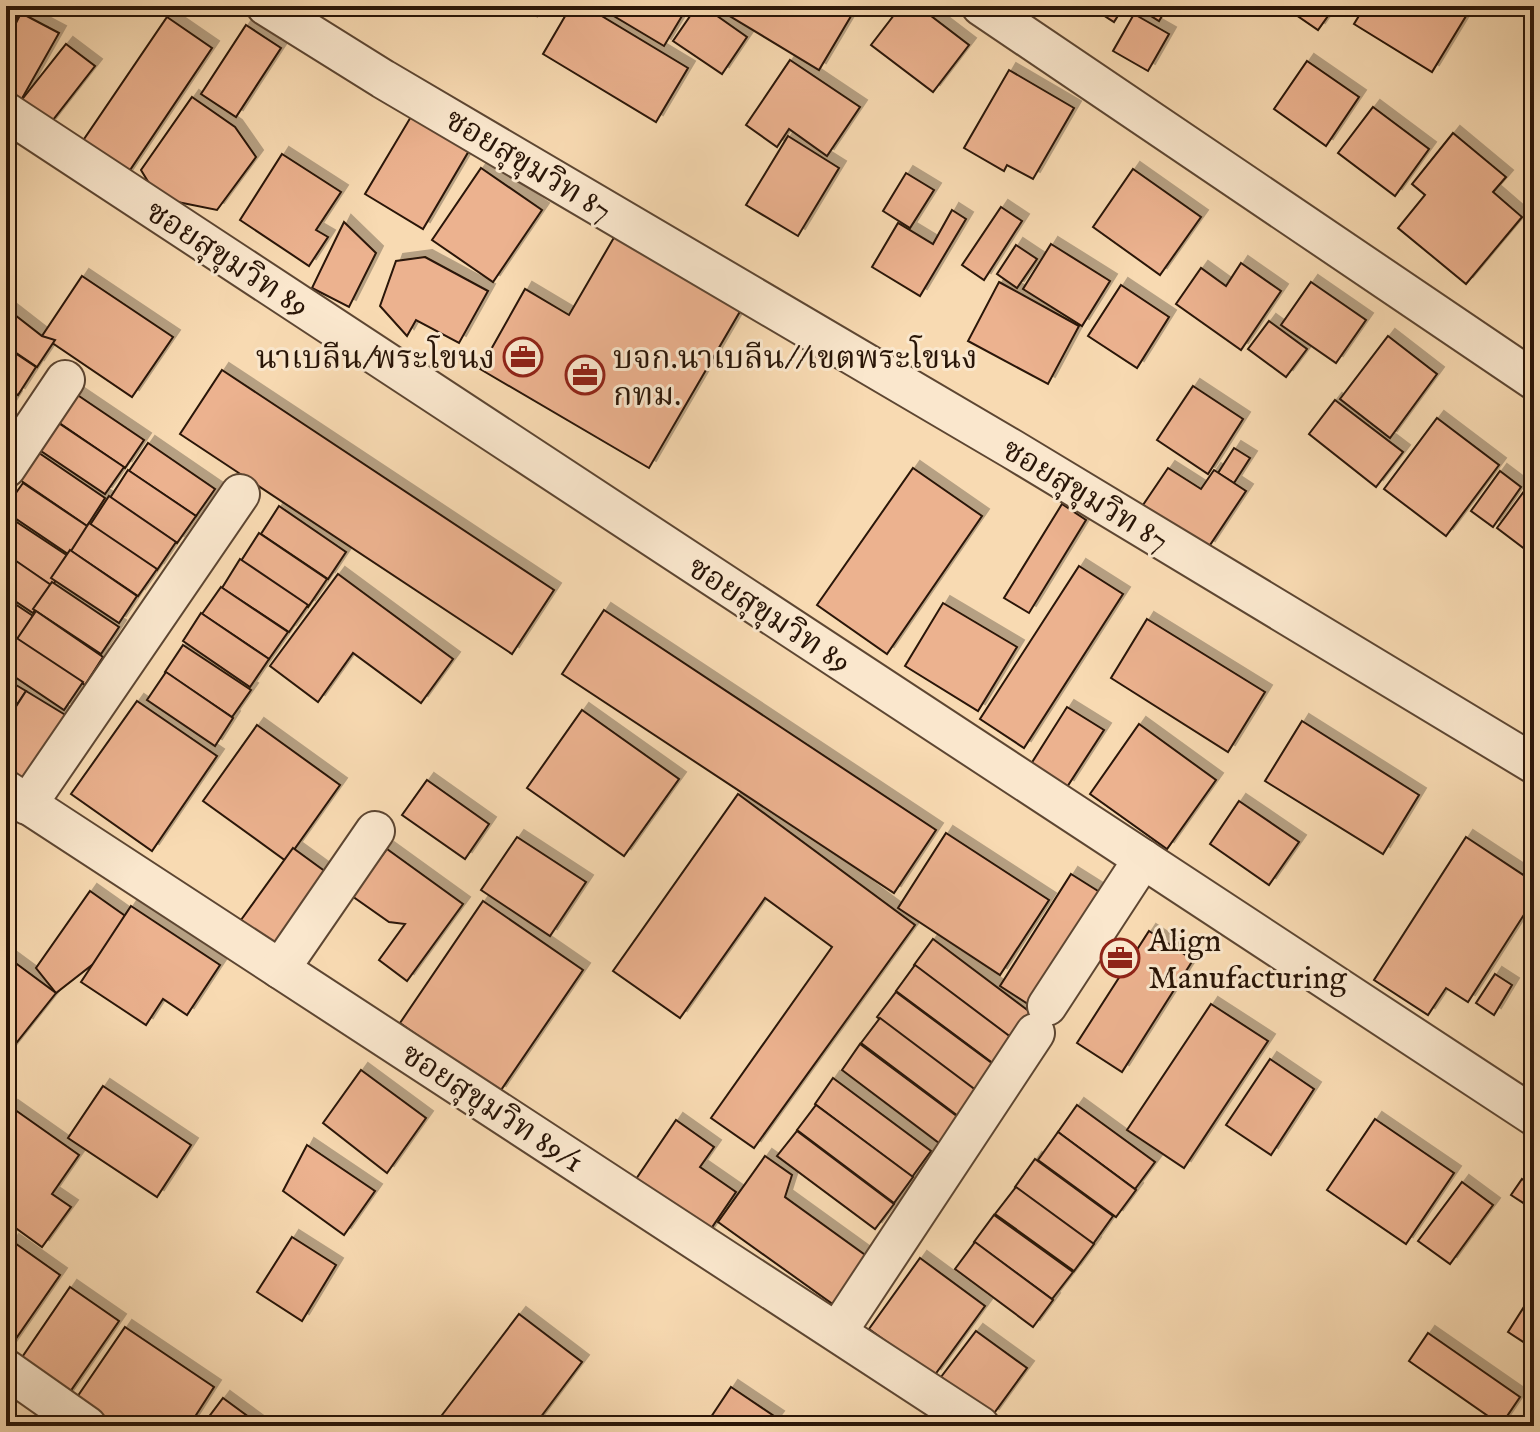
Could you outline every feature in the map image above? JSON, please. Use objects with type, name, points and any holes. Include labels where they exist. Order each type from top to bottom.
[{"type":"street","name":"ซอยสุขุมวิท 87","points":[[266,6],[383,79],[1025,457],[1534,764]]},
{"type":"street","points":[[981,6],[1534,380]]},
{"type":"street","name":"ซอยสุขุมวิท 89","points":[[6,112],[1534,1116]]},
{"type":"street","points":[[6,468],[65,380]]},
{"type":"street","points":[[16,797],[240,494]]},
{"type":"street","name":"ซอยสุขุมวิท 89/1","points":[[16,797],[980,1426]]},
{"type":"street","points":[[280,969],[375,831]]},
{"type":"street","points":[[838,1331],[1143,859]]},
{"type":"street","points":[[6,1369],[87,1426]]},
{"type":"building","points":[[6,6],[21,13],[6,37]]},
{"type":"building","points":[[521,6],[543,6],[537,16]]},
{"type":"building","points":[[571,6],[585,6],[688,68],[656,122],[543,54]]},
{"type":"building","points":[[597,6],[688,6],[664,46]]},
{"type":"building","points":[[697,6],[703,6],[747,37],[722,74],[673,41]]},
{"type":"building","points":[[713,6],[857,6],[819,70]]},
{"type":"building","points":[[901,6],[918,6],[969,45],[933,92],[871,45]]},
{"type":"building","points":[[1089,6],[1124,6],[1114,22]]},
{"type":"building","points":[[1135,6],[1168,6],[1159,21]]},
{"type":"building","points":[[1283,6],[1335,6],[1318,30]]},
{"type":"building","points":[[1365,6],[1449,6],[1466,16],[1432,72],[1354,24]]},
{"type":"building","points":[[21,13],[59,33],[20,102],[6,94],[6,43]]},
{"type":"building","points":[[1134,14],[1169,34],[1148,71],[1113,51]]},
{"type":"building","points":[[167,17],[212,48],[126,176],[80,145]]},
{"type":"building","points":[[246,25],[281,48],[236,117],[201,94]]},
{"type":"building","points":[[66,44],[95,66],[49,125],[20,102]]},
{"type":"building","points":[[790,60],[860,107],[827,156],[789,129],[777,147],[746,125]]},
{"type":"building","points":[[1307,61],[1359,97],[1326,146],[1274,109]]},
{"type":"building","points":[[1009,70],[1074,108],[1033,179],[1007,165],[1004,171],[964,148]]},
{"type":"building","points":[[192,97],[235,127],[256,157],[217,210],[158,198],[141,170]]},
{"type":"building","points":[[1373,107],[1429,149],[1395,196],[1338,153]]},
{"type":"building","points":[[412,115],[470,149],[423,229],[365,194]]},
{"type":"building","points":[[1453,133],[1506,177],[1493,192],[1522,217],[1466,284],[1398,228],[1425,195],[1412,184]]},
{"type":"building","points":[[788,136],[839,168],[798,236],[746,205]]},
{"type":"building","points":[[282,154],[341,192],[316,230],[328,237],[309,266],[240,220]]},
{"type":"building","points":[[481,168],[542,210],[493,282],[432,240]]},
{"type":"building","points":[[1133,169],[1201,217],[1160,275],[1093,227]]},
{"type":"building","points":[[906,173],[934,190],[910,228],[883,211]]},
{"type":"building","points":[[1001,207],[1022,221],[984,280],[962,265]]},
{"type":"building","points":[[952,210],[966,219],[920,296],[872,267],[898,223],[933,244]]},
{"type":"building","points":[[344,222],[376,253],[349,307],[312,288]]},
{"type":"building","points":[[616,234],[742,308],[649,468],[480,369],[525,289],[569,315]]},
{"type":"building","points":[[1051,244],[1110,281],[1082,326],[1023,289]]},
{"type":"building","points":[[1016,245],[1037,259],[1017,288],[997,274]]},
{"type":"building","points":[[425,257],[488,291],[459,343],[416,320],[407,336],[380,306],[396,261]]},
{"type":"building","points":[[1241,263],[1281,291],[1241,350],[1176,304],[1201,268],[1226,286]]},
{"type":"building","points":[[82,276],[173,337],[132,397],[42,336]]},
{"type":"building","points":[[999,282],[1079,326],[1048,384],[968,341]]},
{"type":"building","points":[[1311,282],[1366,320],[1336,363],[1281,325]]},
{"type":"building","points":[[1121,285],[1169,317],[1137,368],[1088,336]]},
{"type":"building","points":[[6,308],[42,336],[55,340],[37,367],[6,346]]},
{"type":"building","points":[[1269,321],[1307,349],[1286,377],[1248,349]]},
{"type":"building","points":[[1388,336],[1437,374],[1390,438],[1340,399]]},
{"type":"building","points":[[6,347],[36,367],[18,395],[6,387]]},
{"type":"building","points":[[222,370],[554,590],[512,654],[180,434]]},
{"type":"building","points":[[1193,386],[1243,419],[1208,474],[1157,440]]},
{"type":"building","points":[[6,392],[15,398],[6,412]]},
{"type":"building","points":[[76,394],[144,440],[125,468],[58,422]]},
{"type":"building","points":[[1335,400],[1403,452],[1376,487],[1309,434]]},
{"type":"building","points":[[1437,418],[1499,465],[1446,536],[1384,489]]},
{"type":"building","points":[[57,422],[124,467],[105,494],[38,449]]},
{"type":"building","points":[[148,443],[215,489],[196,516],[129,471]]},
{"type":"building","points":[[1234,448],[1250,458],[1234,483],[1218,473]]},
{"type":"building","points":[[39,453],[105,498],[87,526],[20,480]]},
{"type":"building","points":[[913,468],[982,516],[887,654],[817,605]]},
{"type":"building","points":[[1168,468],[1201,489],[1214,470],[1246,491],[1208,548],[1143,505]]},
{"type":"building","points":[[128,470],[196,516],[177,543],[110,498]]},
{"type":"building","points":[[1500,471],[1521,487],[1493,527],[1471,511]]},
{"type":"building","points":[[23,483],[90,528],[71,556],[6,512],[6,507]]},
{"type":"building","points":[[1525,490],[1534,497],[1534,556],[1497,528]]},
{"type":"building","points":[[109,496],[176,542],[157,570],[90,525]]},
{"type":"building","points":[[1062,504],[1086,520],[1029,613],[1004,598]]},
{"type":"building","points":[[279,506],[346,552],[328,579],[261,534]]},
{"type":"building","points":[[6,515],[71,558],[52,586],[6,555]]},
{"type":"building","points":[[89,523],[157,569],[138,596],[71,551]]},
{"type":"building","points":[[259,533],[327,579],[308,607],[241,561]]},
{"type":"building","points":[[70,550],[137,596],[119,623],[51,578]]},
{"type":"building","points":[[6,554],[51,585],[33,613],[6,595]]},
{"type":"building","points":[[240,559],[308,605],[289,632],[222,588]]},
{"type":"building","points":[[1079,566],[1123,594],[1024,748],[980,719]]},
{"type":"building","points":[[338,574],[453,659],[421,703],[353,653],[318,702],[270,666]]},
{"type":"building","points":[[52,582],[119,627],[101,654],[33,609]]},
{"type":"building","points":[[221,587],[288,632],[269,659],[202,614]]},
{"type":"building","points":[[6,598],[33,616],[15,644],[6,638]]},
{"type":"building","points":[[943,603],[1017,647],[978,711],[905,666]]},
{"type":"building","points":[[604,610],[936,830],[894,893],[562,674]]},
{"type":"building","points":[[36,611],[103,657],[85,685],[17,639]]},
{"type":"building","points":[[201,613],[269,659],[250,687],[183,641]]},
{"type":"building","points":[[1147,619],[1265,692],[1228,752],[1111,678]]},
{"type":"building","points":[[15,637],[83,682],[64,710],[6,671],[6,651]]},
{"type":"building","points":[[183,645],[251,690],[232,717],[165,672]]},
{"type":"building","points":[[166,672],[233,718],[215,746],[147,700]]},
{"type":"building","points":[[6,679],[26,691],[6,721]]},
{"type":"building","points":[[26,691],[72,719],[27,783],[6,768],[6,722]]},
{"type":"building","points":[[137,701],[217,756],[152,851],[71,794]]},
{"type":"building","points":[[1067,707],[1104,730],[1067,787],[1031,764]]},
{"type":"building","points":[[582,710],[679,779],[624,856],[527,788]]},
{"type":"building","points":[[1302,721],[1419,795],[1383,854],[1265,781]]},
{"type":"building","points":[[1139,724],[1216,780],[1167,849],[1090,794]]},
{"type":"building","points":[[257,725],[340,785],[286,861],[203,801]]},
{"type":"building","points":[[427,780],[489,824],[465,859],[402,815]]},
{"type":"building","points":[[738,794],[915,925],[754,1148],[711,1118],[832,947],[765,898],[680,1018],[613,971]]},
{"type":"building","points":[[1239,801],[1299,842],[1269,885],[1210,844]]},
{"type":"building","points":[[946,833],[1049,900],[1000,975],[898,908]]},
{"type":"building","points":[[517,837],[586,882],[550,936],[481,890]]},
{"type":"building","points":[[1466,837],[1534,882],[1534,899],[1468,1002],[1446,988],[1428,1015],[1374,980]]},
{"type":"building","points":[[293,848],[330,875],[278,947],[241,920]]},
{"type":"building","points":[[387,849],[463,904],[407,981],[379,960],[405,924],[389,922],[352,896]]},
{"type":"building","points":[[1071,874],[1117,903],[1045,1015],[1000,986]]},
{"type":"building","points":[[90,891],[131,920],[106,954],[56,993],[36,968]]},
{"type":"building","points":[[483,901],[583,970],[499,1093],[400,1023]]},
{"type":"building","points":[[131,906],[220,965],[187,1015],[163,999],[146,1025],[81,982]]},
{"type":"building","points":[[1149,931],[1193,960],[1122,1072],[1077,1043]]},
{"type":"building","points":[[933,939],[1030,1012],[1011,1038],[914,965]]},
{"type":"building","points":[[6,956],[56,993],[6,1056]]},
{"type":"building","points":[[915,965],[1012,1038],[994,1064],[896,991]]},
{"type":"building","points":[[1495,974],[1512,985],[1494,1015],[1476,1003]]},
{"type":"building","points":[[896,992],[993,1064],[974,1090],[877,1017]]},
{"type":"building","points":[[1211,1004],[1268,1041],[1184,1168],[1127,1130]]},
{"type":"building","points":[[880,1018],[977,1091],[958,1116],[861,1043]]},
{"type":"building","points":[[860,1044],[958,1117],[939,1143],[842,1070]]},
{"type":"building","points":[[1270,1059],[1314,1089],[1271,1155],[1226,1125]]},
{"type":"building","points":[[361,1070],[426,1118],[387,1173],[323,1123]]},
{"type":"building","points":[[833,1078],[931,1151],[912,1177],[815,1104]]},
{"type":"building","points":[[103,1086],[191,1145],[157,1197],[68,1138]]},
{"type":"building","points":[[816,1105],[913,1177],[894,1203],[797,1130]]},
{"type":"building","points":[[1077,1105],[1155,1162],[1135,1189],[1058,1132]]},
{"type":"building","points":[[11,1107],[79,1155],[52,1194],[71,1207],[42,1247],[6,1221],[6,1114]]},
{"type":"building","points":[[1375,1119],[1454,1173],[1406,1244],[1327,1190]]},
{"type":"building","points":[[676,1120],[714,1147],[700,1167],[736,1192],[704,1239],[630,1188]]},
{"type":"building","points":[[797,1131],[894,1204],[875,1229],[777,1156]]},
{"type":"building","points":[[1058,1132],[1136,1190],[1116,1217],[1038,1160]]},
{"type":"building","points":[[307,1145],[375,1191],[344,1235],[283,1191]]},
{"type":"building","points":[[765,1156],[792,1175],[785,1197],[868,1257],[834,1305],[718,1222]]},
{"type":"building","points":[[1035,1159],[1113,1216],[1093,1244],[1015,1187]]},
{"type":"building","points":[[1522,1179],[1534,1187],[1534,1210],[1511,1195]]},
{"type":"building","points":[[1462,1182],[1493,1205],[1450,1264],[1418,1241]]},
{"type":"building","points":[[1016,1187],[1094,1244],[1074,1271],[995,1214]]},
{"type":"building","points":[[994,1215],[1073,1272],[1052,1299],[974,1242]]},
{"type":"building","points":[[292,1237],[336,1265],[302,1321],[257,1292]]},
{"type":"building","points":[[12,1241],[60,1275],[6,1353],[6,1249]]},
{"type":"building","points":[[975,1242],[1053,1300],[1033,1327],[955,1269]]},
{"type":"building","points":[[920,1258],[985,1306],[934,1376],[869,1329]]},
{"type":"building","points":[[70,1287],[119,1321],[63,1402],[14,1369]]},
{"type":"building","points":[[1534,1291],[1534,1349],[1508,1332]]},
{"type":"building","points":[[519,1314],[582,1362],[534,1426],[448,1426],[439,1419]]},
{"type":"building","points":[[125,1327],[214,1387],[189,1426],[103,1426],[73,1403]]},
{"type":"building","points":[[976,1331],[1027,1368],[992,1416],[941,1377]]},
{"type":"building","points":[[1428,1333],[1520,1397],[1501,1425],[1409,1361]]},
{"type":"building","points":[[731,1387],[777,1418],[771,1426],[705,1426]]},
{"type":"building","points":[[223,1398],[261,1426],[202,1426]]},
{"type":"place","name":"นาเบลีน/พระโขนง","points":[[523,357]]},
{"type":"place","name":"บจก.นาเบลีน//เขตพระโขนง กทม.","points":[[585,375]]},
{"type":"place","name":"Align Manufacturing","points":[[1120,958]]}]
